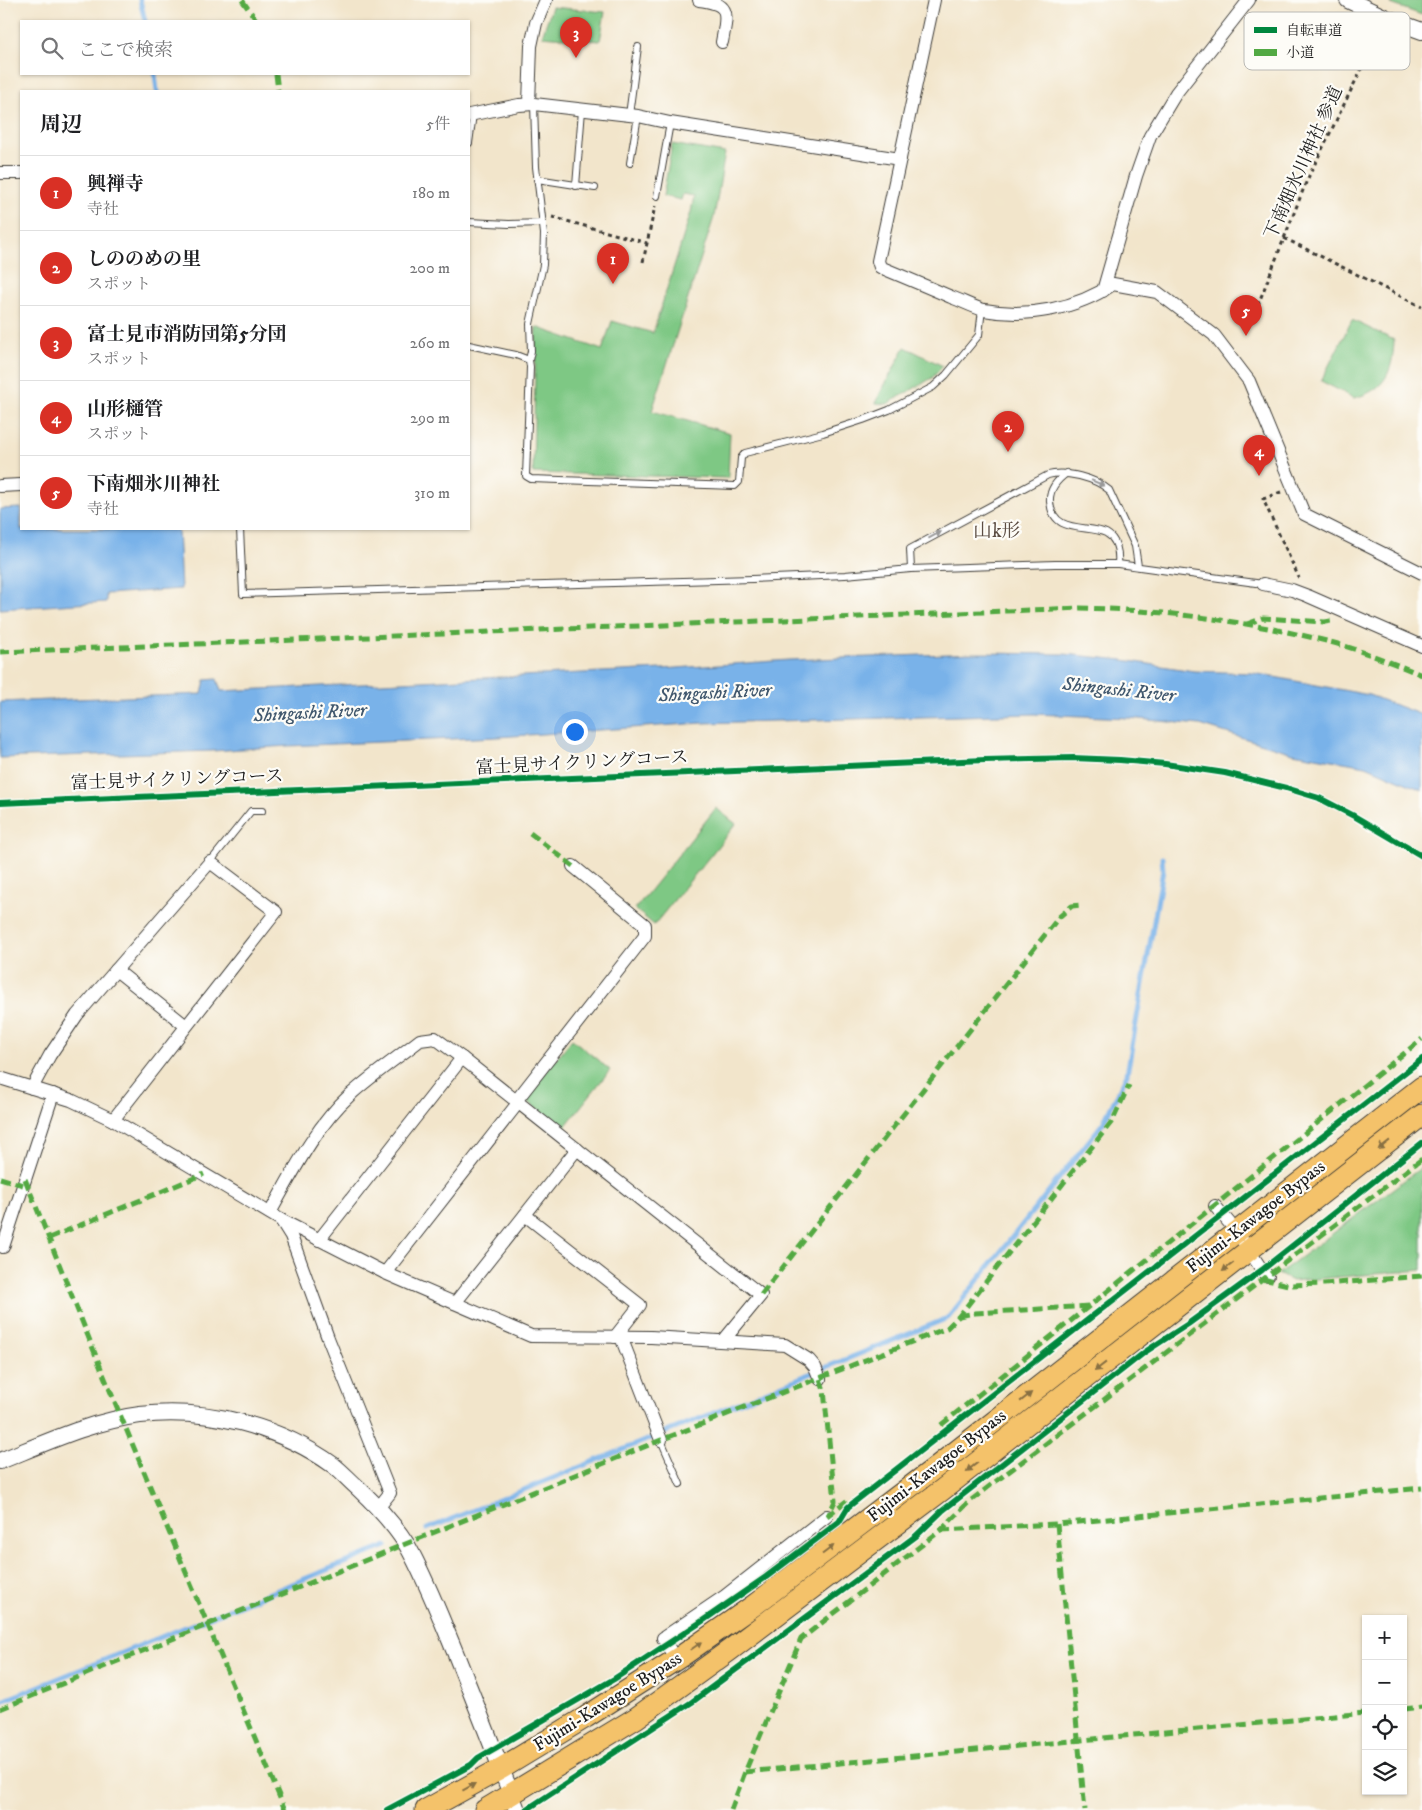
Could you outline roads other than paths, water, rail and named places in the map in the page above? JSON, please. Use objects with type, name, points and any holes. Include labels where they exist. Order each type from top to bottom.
[{"type":"highway","name":"Fujimi-Kawagoe Bypass","points":[[426,1810],[502,1768],[676,1660],[753,1606],[928,1474],[1422,1087]]},
{"type":"highway","name":"Fujimi-Kawagoe Bypass","points":[[485,1810],[515,1803],[614,1732],[684,1685],[942,1490],[1422,1115]]},
{"type":"street","points":[[531,104],[531,46],[536,23],[546,0]]},
{"type":"street","points":[[699,0],[714,2],[721,5],[724,10],[726,20],[722,42]]},
{"type":"street","points":[[934,0],[878,261],[880,267],[982,309],[1004,312],[1049,310],[1082,300],[1103,291],[1113,284],[1157,292],[1214,335],[1249,381],[1304,514],[1422,573]]},
{"type":"street","points":[[1103,291],[1136,176],[1150,136],[1176,93],[1249,0]]},
{"type":"street","points":[[1348,0],[1373,12]]},
{"type":"street","points":[[1410,27],[1422,31]]},
{"type":"street","points":[[471,115],[531,104],[633,115],[670,123],[900,159]]},
{"type":"street","points":[[0,173],[20,173]]},
{"type":"street","points":[[0,486],[20,485]]},
{"type":"street","points":[[1263,584],[1308,596],[1422,646]]},
{"type":"street","points":[[32,1088],[50,1054],[77,1015],[210,862],[276,912],[113,1120]]},
{"type":"street","points":[[385,1273],[645,936],[645,925],[573,866]]},
{"type":"street","points":[[116,970],[186,1026]]},
{"type":"street","points":[[270,1213],[305,1150],[331,1115],[349,1095],[420,1040],[435,1038],[761,1295],[724,1340]]},
{"type":"street","points":[[319,1240],[462,1058]]},
{"type":"street","points":[[0,1078],[71,1100],[113,1120],[281,1220],[319,1240],[385,1273],[532,1336],[724,1340],[785,1345],[801,1354],[815,1367],[820,1379]]},
{"type":"street","points":[[3,1247],[53,1094]]},
{"type":"street","points":[[455,1303],[577,1149]]},
{"type":"street","points":[[1216,1206],[1268,1276]]},
{"type":"street","points":[[525,1215],[640,1305],[618,1337]]},
{"type":"street","points":[[281,1220],[292,1236],[328,1338],[390,1493],[378,1507]]},
{"type":"street","points":[[618,1337],[659,1434]]},
{"type":"street","points":[[0,1461],[98,1424],[139,1415],[179,1414],[221,1418],[262,1429],[302,1446],[333,1466],[378,1507],[406,1545],[432,1597],[515,1803]]},
{"type":"street","points":[[676,1660],[663,1638],[725,1596],[828,1516]]},
{"type":"lane","points":[[630,163],[638,47]]},
{"type":"lane","points":[[531,104],[537,179],[543,223],[543,265],[530,324],[531,351],[529,360],[526,476],[532,479],[735,486],[739,482],[740,458],[745,452],[824,434],[889,410],[933,387],[946,375],[979,335],[982,309]]},
{"type":"lane","points":[[576,186],[582,110]]},
{"type":"lane","points":[[470,130],[471,115]]},
{"type":"lane","points":[[657,196],[670,123]]},
{"type":"lane","points":[[537,179],[595,188]]},
{"type":"lane","points":[[470,222],[543,223]]},
{"type":"lane","points":[[470,345],[516,355],[529,360]]},
{"type":"lane","points":[[910,569],[910,549],[1057,472],[1067,473],[1103,484],[1109,490],[1135,546],[1138,566]]},
{"type":"lane","points":[[1067,473],[1058,479],[1052,488],[1049,497],[1052,513],[1072,527],[1098,530],[1106,534],[1116,546],[1118,564]]},
{"type":"lane","points":[[240,530],[243,594],[752,579],[845,575],[910,569],[1045,564],[1118,564],[1263,584]]},
{"type":"lane","points":[[210,862],[251,812],[262,811]]},
{"type":"lane","points":[[659,1434],[680,1484]]},
{"type":"water","points":[[20,508],[20,530],[178,530],[181,589],[106,594],[106,602],[0,609],[0,509]]},
{"type":"water","name":"Shingashi River","points":[[975,653],[1064,654],[1123,660],[1194,671],[1253,673],[1369,695],[1422,715],[1422,790],[1366,766],[1293,753],[1200,725],[1129,718],[1034,714],[703,723],[498,737],[212,751],[0,758],[0,702],[202,694],[205,680],[217,679],[221,691],[662,669],[789,660]]},
{"type":"waterway","points":[[140,0],[145,20]]},
{"type":"waterway","points":[[155,75],[157,90]]},
{"type":"waterway","points":[[427,1529],[948,1318],[1103,1123],[1127,1074],[1163,870],[1162,858]]},
{"type":"waterway","points":[[0,1702],[386,1546]]},
{"type":"place","name":"富士見市消防団第5分団","points":[[576,58]]},
{"type":"place","name":"興禅寺","points":[[613,284]]},
{"type":"place","name":"下南畑氷川神社","points":[[1246,336]]},
{"type":"place","name":"しののめの里","points":[[1008,452]]},
{"type":"place","name":"山形樋管","points":[[1259,476]]},
{"type":"district","name":"山k形","points":[[997,531]]}]
